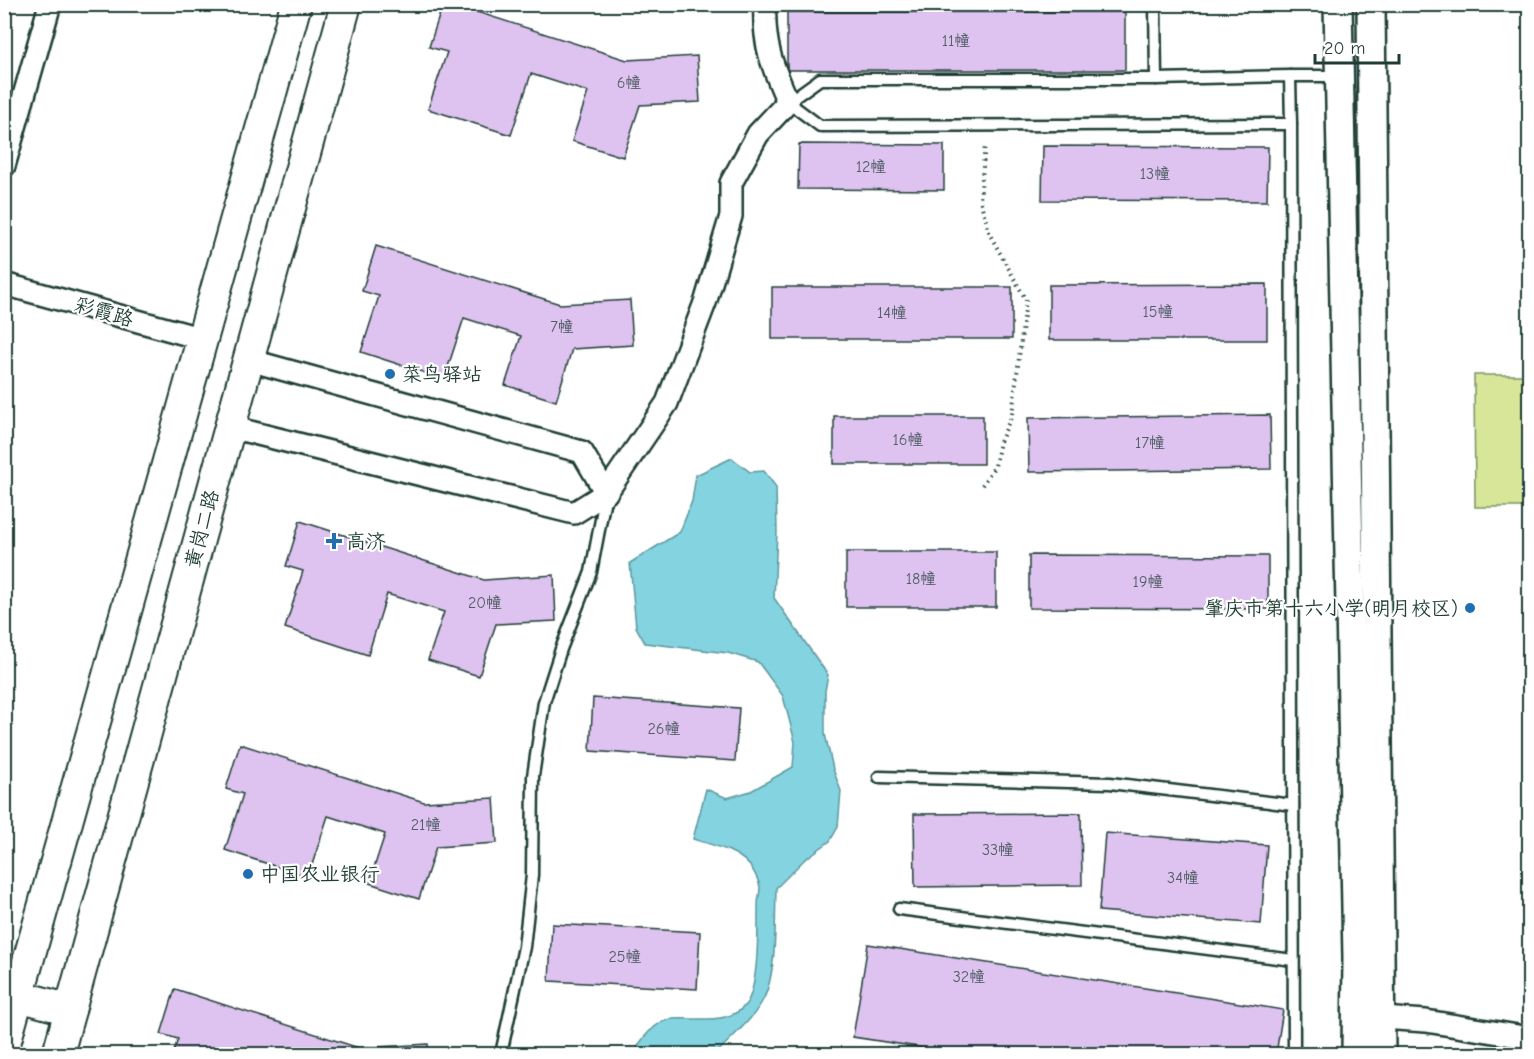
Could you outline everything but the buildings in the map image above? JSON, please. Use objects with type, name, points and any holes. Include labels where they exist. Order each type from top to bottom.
[{"type":"main road","points":[[4,1047],[296,4]]},
{"type":"main road","name":"黄岗二路","points":[[58,1054],[346,4]]},
{"type":"main road","points":[[19,996],[70,1010]]},
{"type":"street","points":[[4,166],[50,4]]},
{"type":"street","points":[[230,427],[574,513],[606,492],[667,403],[706,300],[728,227],[731,216],[731,183],[758,134],[788,102],[773,68],[764,30],[765,4]]},
{"type":"street","points":[[1338,4],[1370,1017],[1382,1054]]},
{"type":"street","points":[[1356,1054],[1370,1017],[1371,4]]},
{"type":"street","name":"彩霞路","points":[[4,284],[203,339]]},
{"type":"street","points":[[249,360],[582,452],[606,492]]},
{"type":"street","points":[[1370,1017],[1426,1021],[1530,1038]]},
{"type":"lane","points":[[1155,4],[1156,79]]},
{"type":"lane","points":[[1290,76],[1293,1054]]},
{"type":"lane","points":[[1291,124],[819,126],[788,102],[820,79],[1156,79],[1339,76]]},
{"type":"lane","points":[[501,1054],[524,947],[532,875],[533,776],[544,702],[561,649],[591,572],[606,492]]},
{"type":"lane","points":[[879,777],[1110,783],[1293,805]]},
{"type":"lane","points":[[899,909],[1293,960]]},
{"type":"path","points":[[982,485],[995,465],[1000,442],[1012,415],[1026,300],[990,235],[980,200],[986,126]]},
{"type":"green space","points":[[1474,375],[1529,375],[1529,507],[1475,507]]},
{"type":"water","points":[[732,458],[750,472],[764,471],[776,487],[777,532],[774,598],[828,675],[825,691],[825,734],[841,791],[838,827],[830,841],[804,860],[776,888],[771,974],[760,1006],[748,1020],[716,1054],[634,1054],[649,1032],[660,1023],[672,1019],[721,1018],[739,1011],[746,1004],[756,971],[759,885],[745,860],[724,849],[693,839],[706,789],[727,798],[751,791],[793,767],[795,742],[783,696],[758,662],[728,653],[645,643],[636,627],[630,563],[680,532],[692,501],[696,475]]},
{"type":"place","name":"菜鸟驿站","points":[[390,374]]},
{"type":"place","name":"高济","points":[[334,541]]},
{"type":"place","name":"肇庆市第十六小学(明月校区)","points":[[1470,608]]},
{"type":"place","name":"中国农业银行","points":[[248,874]]}]
